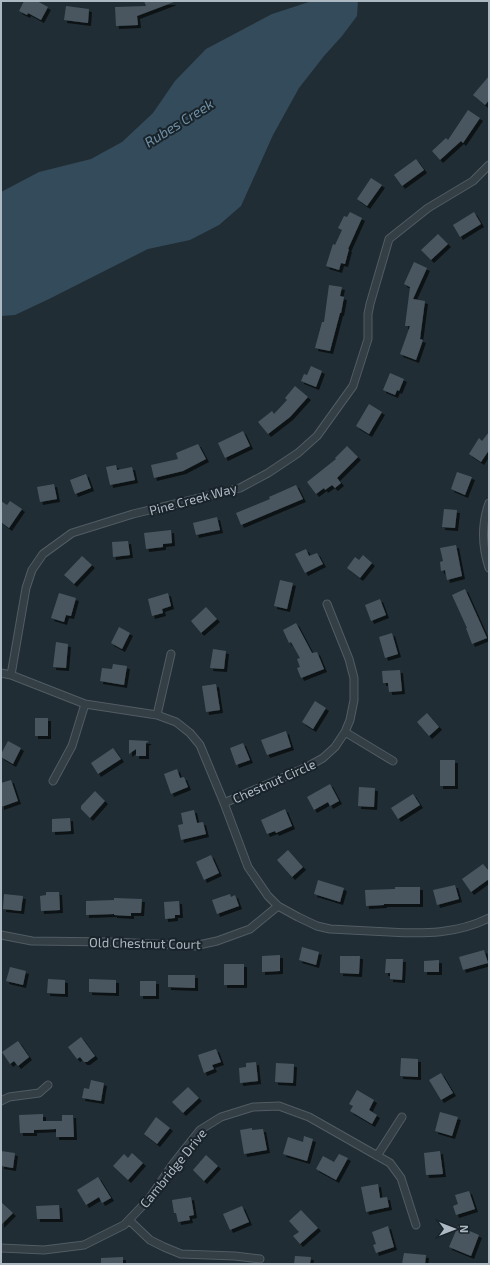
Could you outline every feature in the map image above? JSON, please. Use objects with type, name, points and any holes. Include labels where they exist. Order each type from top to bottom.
[{"type":"street","name":"Pine Creek Way","points":[[11,674],[26,588],[32,570],[43,554],[55,544],[72,533],[120,518],[240,488],[268,473],[298,453],[317,436],[353,386],[368,339],[368,314],[370,304],[390,239],[428,208],[473,181],[489,165]]},
{"type":"street","points":[[489,504],[485,514],[483,530],[484,549],[489,568]]},
{"type":"street","name":"Chestnut Circle","points":[[224,803],[293,774],[323,758],[335,747],[345,732],[350,720],[354,700],[354,678],[349,659],[327,604]]},
{"type":"street","points":[[157,715],[171,654]]},
{"type":"street","points":[[1,673],[11,674],[84,704],[157,715],[176,722],[190,733],[200,745],[248,867],[268,896],[278,906],[298,918],[317,926],[330,929],[414,933],[439,933],[465,928],[489,918]]},
{"type":"street","points":[[53,781],[72,746],[84,704]]},
{"type":"street","points":[[345,732],[393,760]]},
{"type":"street","name":"Old Chestnut Court","points":[[1,935],[32,941],[113,942],[194,946],[217,941],[250,929],[278,906]]},
{"type":"street","points":[[1,1101],[9,1098],[39,1093],[48,1085]]},
{"type":"street","name":"Cambridge Drive","points":[[1,1248],[44,1250],[84,1245],[124,1224],[149,1199],[173,1164],[200,1130],[221,1117],[253,1107],[279,1106],[309,1117],[390,1164],[401,1178],[416,1225]]},
{"type":"street","points":[[377,1156],[402,1117]]},
{"type":"street","points":[[129,1220],[150,1240],[182,1254],[235,1256],[260,1259]]},
{"type":"water","name":"Rubes Creek","points":[[312,1],[358,1],[357,16],[299,88],[273,135],[241,206],[219,225],[190,240],[148,249],[15,315],[1,316],[1,192],[39,172],[91,159],[122,142],[153,113],[175,81],[206,49],[272,14]]},
{"type":"building","points":[[24,1],[37,1],[48,7],[41,20],[28,13],[27,15],[19,11]]},
{"type":"building","points":[[144,1],[174,2],[137,16],[138,25],[116,26],[115,7],[146,6]]},
{"type":"building","points":[[66,6],[89,9],[88,23],[64,20]]},
{"type":"building","points":[[489,76],[489,100],[485,105],[473,95]]},
{"type":"building","points":[[468,110],[480,118],[463,143],[461,141],[440,160],[432,151],[446,138],[448,140]]},
{"type":"building","points":[[416,159],[424,170],[402,186],[394,175]]},
{"type":"building","points":[[371,178],[382,185],[367,206],[357,199]]},
{"type":"building","points":[[350,212],[362,218],[348,249],[345,264],[341,263],[339,270],[326,266],[333,244],[335,245],[342,230],[338,228],[344,216],[347,217]]},
{"type":"building","points":[[474,212],[481,224],[460,237],[453,225]]},
{"type":"building","points":[[438,234],[448,244],[431,260],[421,250]]},
{"type":"building","points":[[414,262],[427,268],[413,299],[425,301],[420,339],[423,340],[416,360],[400,354],[410,326],[405,326],[410,287],[404,284]]},
{"type":"building","points":[[329,285],[342,287],[340,296],[344,297],[330,351],[315,348],[322,322],[324,322]]},
{"type":"building","points":[[311,366],[322,371],[316,387],[301,381],[304,374],[307,375]]},
{"type":"building","points":[[390,373],[404,379],[399,391],[397,390],[395,395],[383,390]]},
{"type":"building","points":[[295,386],[308,397],[290,417],[268,434],[258,422],[272,411],[274,414],[287,400],[285,398]]},
{"type":"building","points":[[369,404],[382,412],[369,434],[356,426]]},
{"type":"building","points":[[243,431],[250,446],[225,458],[218,443]]},
{"type":"building","points":[[489,432],[489,450],[481,462],[469,454],[479,438],[482,441]]},
{"type":"building","points":[[198,444],[206,459],[183,471],[154,478],[151,465],[178,459],[176,453]]},
{"type":"building","points":[[347,446],[358,457],[337,478],[341,483],[335,488],[332,485],[325,490],[324,488],[316,494],[307,482],[336,459],[335,458]]},
{"type":"building","points":[[116,465],[117,470],[132,467],[135,480],[110,485],[106,467]]},
{"type":"building","points":[[457,472],[472,477],[465,495],[451,489]]},
{"type":"building","points":[[86,474],[91,488],[75,494],[70,480]]},
{"type":"building","points":[[54,484],[57,499],[40,502],[37,487]]},
{"type":"building","points":[[296,485],[303,499],[241,525],[236,513],[270,499],[269,497]]},
{"type":"building","points":[[1,501],[7,505],[10,501],[22,509],[9,528],[1,522]]},
{"type":"building","points":[[444,509],[457,510],[455,528],[442,527]]},
{"type":"building","points":[[217,517],[220,530],[196,535],[193,523]]},
{"type":"building","points":[[171,530],[172,543],[163,544],[163,547],[146,549],[144,533]]},
{"type":"building","points":[[128,541],[130,555],[113,557],[112,542]]},
{"type":"building","points":[[456,545],[462,576],[447,580],[445,570],[441,571],[440,562],[443,561],[440,548]]},
{"type":"building","points":[[306,549],[309,556],[317,553],[323,564],[305,573],[295,554]]},
{"type":"building","points":[[363,555],[372,563],[360,578],[347,568],[355,557],[359,560]]},
{"type":"building","points":[[82,556],[92,565],[74,584],[64,575]]},
{"type":"building","points":[[280,580],[293,583],[287,609],[274,606]]},
{"type":"building","points":[[465,589],[487,638],[472,644],[467,628],[452,595]]},
{"type":"building","points":[[59,593],[76,598],[71,616],[66,615],[64,622],[51,618]]},
{"type":"building","points":[[168,593],[171,606],[162,609],[163,613],[152,616],[148,599]]},
{"type":"building","points":[[380,599],[386,615],[371,621],[365,605]]},
{"type":"building","points":[[206,607],[217,619],[201,633],[191,621]]},
{"type":"building","points":[[296,623],[312,653],[317,652],[324,669],[301,678],[297,668],[300,667],[297,659],[300,658],[291,642],[289,643],[283,630]]},
{"type":"building","points":[[119,627],[130,633],[122,649],[111,643]]},
{"type":"building","points":[[392,633],[398,654],[385,658],[379,637]]},
{"type":"building","points":[[56,642],[68,644],[66,668],[53,667]]},
{"type":"building","points":[[213,649],[226,651],[224,669],[210,668]]},
{"type":"building","points":[[113,664],[127,666],[124,685],[100,681],[102,668],[112,669]]},
{"type":"building","points":[[400,670],[402,691],[389,692],[388,683],[383,683],[382,671]]},
{"type":"building","points":[[216,684],[220,710],[206,712],[202,686]]},
{"type":"building","points":[[315,701],[326,708],[313,729],[302,722]]},
{"type":"building","points":[[427,713],[439,727],[429,736],[417,722]]},
{"type":"building","points":[[35,718],[48,718],[48,736],[35,736]]},
{"type":"building","points":[[286,731],[291,747],[267,755],[261,740]]},
{"type":"building","points":[[129,740],[149,741],[146,743],[146,756],[136,756],[136,749],[129,754]]},
{"type":"building","points":[[8,741],[21,748],[13,764],[1,757],[1,754]]},
{"type":"building","points":[[243,743],[250,760],[236,765],[230,748]]},
{"type":"building","points":[[113,748],[121,759],[98,774],[91,763]]},
{"type":"building","points":[[440,760],[455,760],[455,786],[440,786]]},
{"type":"building","points":[[177,769],[180,778],[184,777],[188,787],[171,794],[164,774]]},
{"type":"building","points":[[11,780],[18,801],[1,807],[1,783]]},
{"type":"building","points":[[330,784],[339,801],[330,806],[328,802],[314,810],[307,797]]},
{"type":"building","points":[[359,787],[375,788],[374,807],[358,806]]},
{"type":"building","points":[[95,791],[105,801],[90,818],[81,809],[81,806]]},
{"type":"building","points":[[413,794],[420,805],[398,819],[391,808]]},
{"type":"building","points":[[285,809],[292,826],[276,833],[275,831],[267,834],[261,820]]},
{"type":"building","points":[[194,810],[197,823],[203,822],[206,834],[181,840],[178,825],[183,824],[181,813]]},
{"type":"building","points":[[70,818],[71,831],[52,832],[52,819]]},
{"type":"building","points":[[288,850],[303,867],[292,877],[277,860]]},
{"type":"building","points":[[211,855],[219,873],[204,880],[196,862]]},
{"type":"building","points":[[483,864],[489,871],[489,879],[471,892],[462,879]]},
{"type":"building","points":[[318,880],[344,888],[340,902],[314,894]]},
{"type":"building","points":[[455,885],[459,899],[437,905],[433,890]]},
{"type":"building","points":[[395,887],[420,887],[420,904],[384,904],[366,906],[365,890],[395,889]]},
{"type":"building","points":[[46,892],[59,892],[60,910],[41,911],[40,896],[46,895]]},
{"type":"building","points":[[4,894],[23,896],[21,911],[3,909]]},
{"type":"building","points":[[230,894],[231,897],[235,895],[239,906],[217,914],[212,900]]},
{"type":"building","points":[[114,898],[142,899],[141,913],[131,913],[131,916],[114,914],[86,915],[86,901],[114,900]]},
{"type":"building","points":[[179,901],[180,915],[175,915],[175,918],[165,919],[164,902]]},
{"type":"building","points":[[302,947],[319,952],[316,965],[299,960]]},
{"type":"building","points":[[484,950],[488,963],[463,970],[459,957]]},
{"type":"building","points":[[280,955],[280,971],[262,972],[262,956]]},
{"type":"building","points":[[340,956],[360,956],[359,974],[340,973]]},
{"type":"building","points":[[386,959],[403,959],[402,980],[390,979],[390,973],[385,973]]},
{"type":"building","points":[[439,960],[439,972],[424,972],[424,961]]},
{"type":"building","points":[[224,964],[244,964],[244,985],[224,985]]},
{"type":"building","points":[[10,967],[26,971],[23,985],[6,981]]},
{"type":"building","points":[[168,975],[195,975],[195,988],[168,987]]},
{"type":"building","points":[[48,979],[65,980],[65,994],[47,993]]},
{"type":"building","points":[[89,979],[116,980],[116,993],[89,992]]},
{"type":"building","points":[[140,981],[156,981],[156,996],[140,996]]},
{"type":"building","points":[[81,1037],[95,1056],[87,1062],[84,1062],[80,1057],[77,1059],[68,1047]]},
{"type":"building","points":[[18,1041],[29,1057],[18,1066],[14,1061],[10,1064],[2,1052]]},
{"type":"building","points":[[216,1049],[221,1062],[212,1065],[214,1069],[204,1073],[198,1055]]},
{"type":"building","points":[[401,1058],[418,1059],[418,1077],[400,1076]]},
{"type":"building","points":[[256,1062],[258,1081],[240,1083],[239,1068],[246,1067],[246,1063]]},
{"type":"building","points":[[276,1063],[294,1064],[293,1083],[275,1082]]},
{"type":"building","points":[[441,1073],[453,1093],[441,1100],[429,1080]]},
{"type":"building","points":[[91,1080],[104,1083],[101,1101],[82,1098],[84,1088],[89,1089]]},
{"type":"building","points":[[188,1087],[199,1098],[183,1113],[172,1102]]},
{"type":"building","points":[[357,1090],[374,1100],[369,1110],[377,1115],[372,1124],[350,1111],[353,1106],[349,1104]]},
{"type":"building","points":[[440,1112],[458,1117],[452,1136],[435,1131]]},
{"type":"building","points":[[43,1114],[43,1121],[62,1121],[62,1115],[73,1115],[74,1137],[56,1137],[56,1129],[34,1130],[34,1133],[20,1133],[19,1115]]},
{"type":"building","points":[[156,1117],[170,1128],[157,1144],[144,1134]]},
{"type":"building","points":[[252,1128],[252,1130],[263,1129],[267,1150],[244,1154],[240,1130]]},
{"type":"building","points":[[304,1136],[313,1139],[307,1161],[283,1154],[288,1137],[303,1142]]},
{"type":"building","points":[[1,1151],[15,1153],[13,1168],[1,1166]]},
{"type":"building","points":[[440,1151],[443,1174],[426,1175],[424,1153]]},
{"type":"building","points":[[132,1153],[143,1163],[128,1180],[113,1166],[124,1154],[128,1158]]},
{"type":"building","points":[[339,1154],[348,1158],[336,1180],[316,1169],[323,1156],[334,1162]]},
{"type":"building","points":[[206,1155],[218,1166],[204,1181],[193,1170]]},
{"type":"building","points":[[98,1177],[111,1198],[102,1203],[99,1197],[86,1205],[77,1190]]},
{"type":"building","points":[[378,1184],[380,1198],[387,1197],[389,1207],[366,1212],[361,1187]]},
{"type":"building","points":[[469,1191],[475,1209],[456,1215],[453,1206],[458,1204],[455,1195]]},
{"type":"building","points":[[191,1197],[194,1215],[189,1216],[190,1220],[178,1222],[176,1213],[174,1213],[172,1200]]},
{"type":"building","points":[[1,1202],[13,1213],[1,1225]]},
{"type":"building","points":[[59,1205],[60,1219],[37,1219],[36,1206]]},
{"type":"building","points":[[242,1206],[249,1222],[230,1230],[223,1214]]},
{"type":"building","points":[[301,1210],[318,1228],[300,1244],[293,1236],[299,1232],[289,1221]]},
{"type":"building","points":[[388,1226],[394,1247],[376,1253],[373,1245],[376,1244],[372,1232]]},
{"type":"building","points":[[458,1226],[479,1235],[471,1256],[449,1247]]},
{"type":"building","points":[[404,1253],[426,1255],[425,1264],[402,1264]]},
{"type":"building","points":[[295,1256],[311,1257],[310,1264],[294,1264]]},
{"type":"building","points":[[123,1257],[123,1264],[101,1264],[101,1258]]}]
